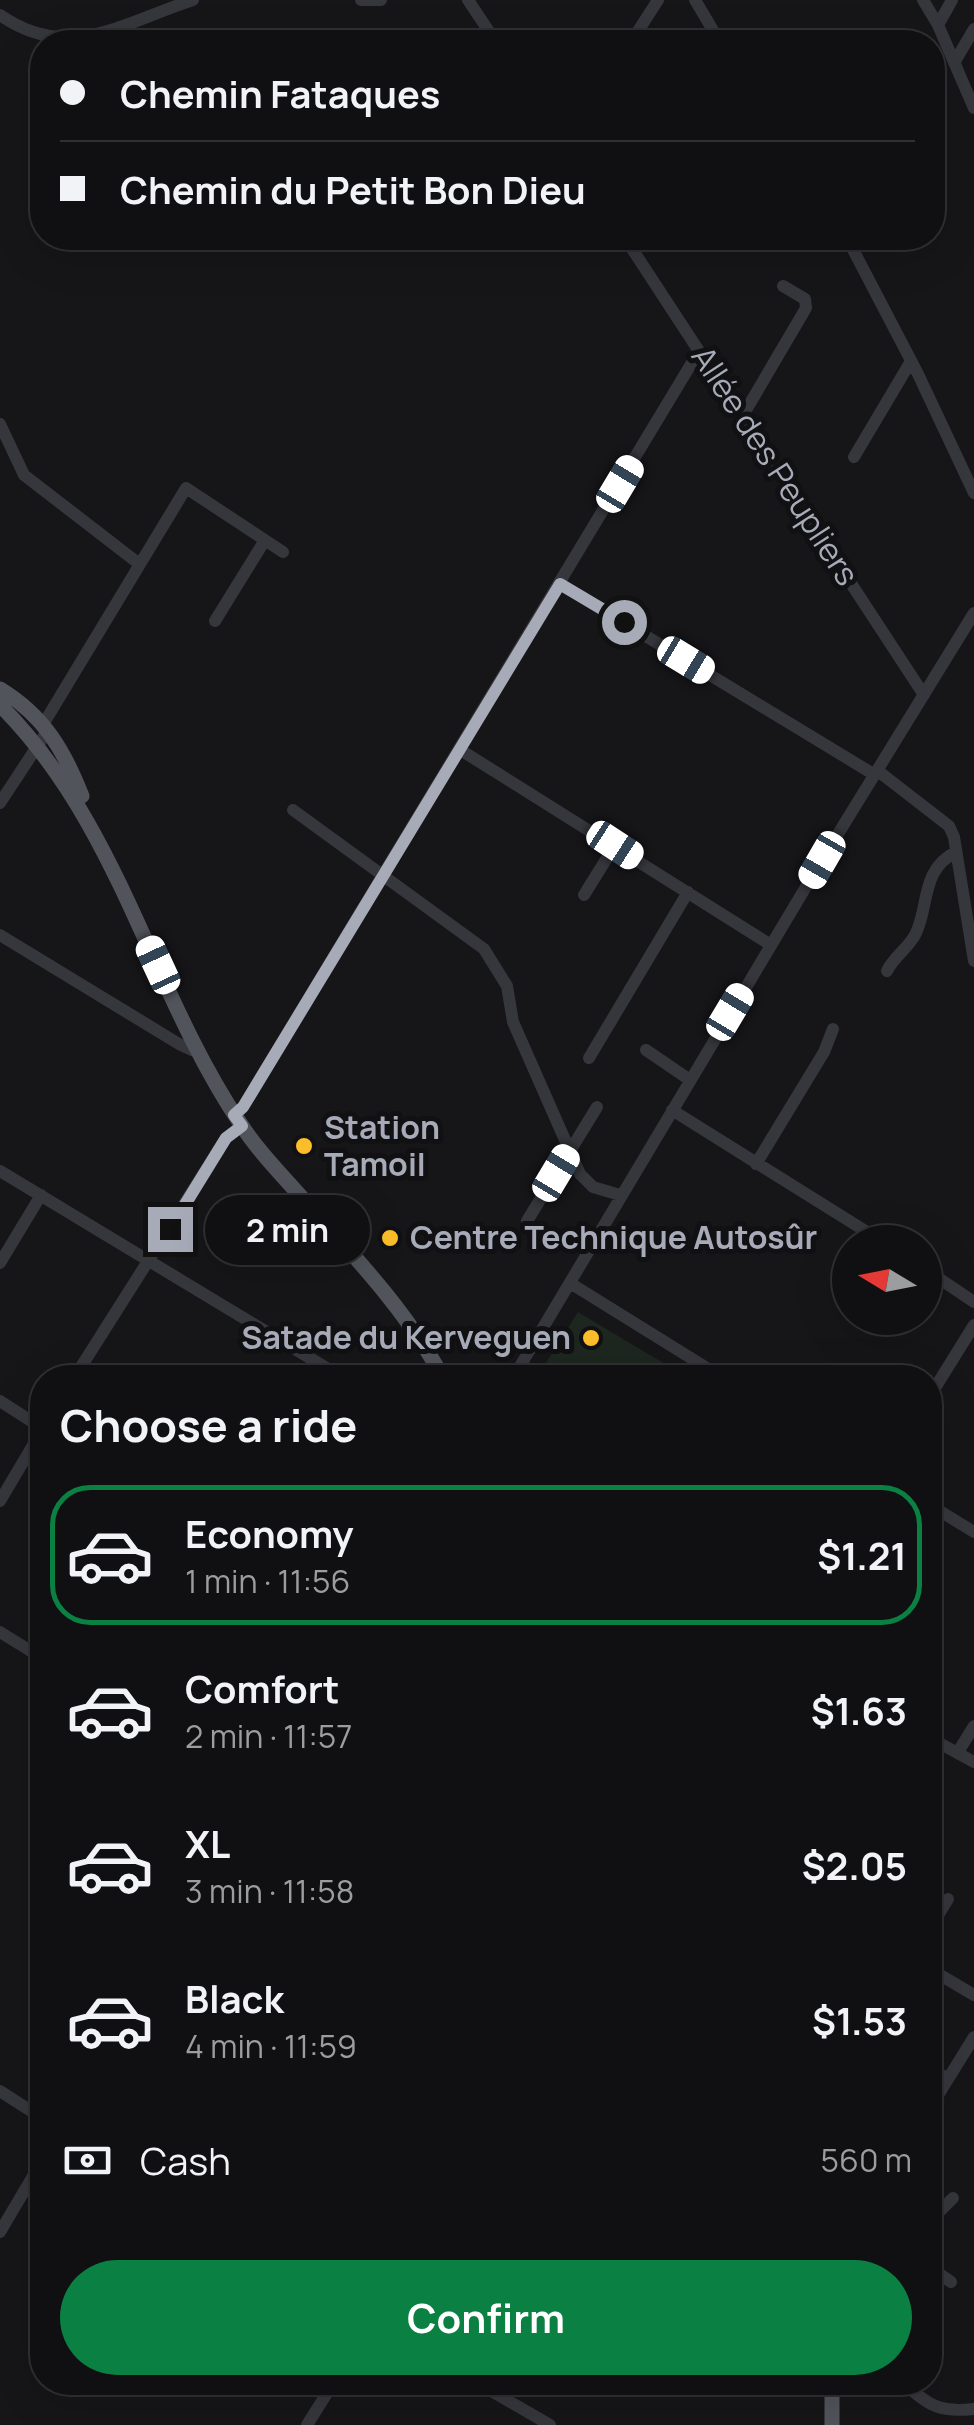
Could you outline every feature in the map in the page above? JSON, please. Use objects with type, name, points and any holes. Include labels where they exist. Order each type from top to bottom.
[{"type":"main road","points":[[0,690],[43,732],[72,771],[100,842],[197,1046],[238,1120],[415,1330],[435,1365]]},
{"type":"main road","points":[[0,705],[43,732]]},
{"type":"main road","points":[[832,2395],[832,2425]]},
{"type":"street","points":[[108,30],[193,0]]},
{"type":"street","points":[[361,0],[380,0]]},
{"type":"street","points":[[468,0],[488,30]]},
{"type":"street","points":[[639,30],[658,0]]},
{"type":"street","points":[[695,0],[711,29]]},
{"type":"street","points":[[923,0],[940,30]]},
{"type":"street","points":[[938,25],[952,0]]},
{"type":"street","points":[[0,15],[30,33]]},
{"type":"street","points":[[954,63],[974,29]]},
{"type":"street","points":[[945,42],[974,108]]},
{"type":"street","name":"Allée des Peupliers","points":[[633,250],[924,695]]},
{"type":"street","points":[[853,250],[974,494]]},
{"type":"street","points":[[742,417],[806,308],[805,299],[783,286]]},
{"type":"street","points":[[82,1365],[238,1120],[700,351]]},
{"type":"street","points":[[854,456],[911,361]]},
{"type":"street","points":[[0,424],[24,474],[138,564]]},
{"type":"street","points":[[0,803],[186,488],[283,552]]},
{"type":"street","points":[[215,621],[265,540]]},
{"type":"street","points":[[560,584],[876,773],[945,822],[954,837],[974,961]]},
{"type":"street","points":[[521,1365],[974,613]]},
{"type":"street","points":[[459,749],[771,945]]},
{"type":"street","points":[[293,810],[484,949],[507,986],[513,1022],[588,1184],[620,1195]]},
{"type":"street","points":[[584,895],[615,845]]},
{"type":"street","points":[[887,971],[914,937],[925,891],[945,858],[956,852]]},
{"type":"street","points":[[588,1058],[688,892]]},
{"type":"street","points":[[0,935],[179,1044],[192,1050],[197,1046]]},
{"type":"street","points":[[756,1164],[824,1052],[833,1029]]},
{"type":"street","points":[[646,1050],[690,1080]]},
{"type":"street","points":[[527,1221],[597,1107]]},
{"type":"street","points":[[672,1110],[855,1225]]},
{"type":"street","points":[[0,1171],[322,1365]]},
{"type":"street","points":[[0,1263],[42,1195]]},
{"type":"street","points":[[942,1280],[974,1302]]},
{"type":"street","points":[[570,1283],[702,1365]]},
{"type":"street","points":[[942,1377],[974,1325]]},
{"type":"street","points":[[0,1402],[30,1421]]},
{"type":"street","points":[[0,1500],[30,1449]]},
{"type":"street","points":[[942,1512],[974,1532]]},
{"type":"street","points":[[0,1632],[30,1651]]},
{"type":"street","points":[[958,1752],[974,1726]]},
{"type":"street","points":[[942,1745],[974,1762]]},
{"type":"street","points":[[942,1908],[948,1898]]},
{"type":"street","points":[[942,1976],[974,1995]]},
{"type":"street","points":[[942,2088],[974,2037]]},
{"type":"street","points":[[942,2075],[948,2078]]},
{"type":"street","points":[[0,2091],[30,2110]]},
{"type":"street","points":[[0,2232],[30,2181]]},
{"type":"street","points":[[942,2209],[953,2198]]},
{"type":"street","points":[[942,2275],[952,2282]]},
{"type":"street","points":[[307,2425],[326,2395]]},
{"type":"street","points":[[498,2395],[550,2425]]},
{"type":"street","points":[[917,2395],[942,2410],[974,2409]]},
{"type":"shaded area","name":"Satade du Kerveguen","points":[[578,1312],[665,1364],[664,1365],[545,1365]]},
{"type":"place","name":"Station Tamoil","points":[[304,1146]]},
{"type":"place","name":"Centre Technique Autosûr","points":[[390,1238]]},
{"type":"place","name":"Satade du Kerveguen","points":[[591,1338]]},
{"type":"route","points":[[170,1229],[226,1138],[242,1126],[234,1115],[243,1107],[560,584],[624,622]]}]
